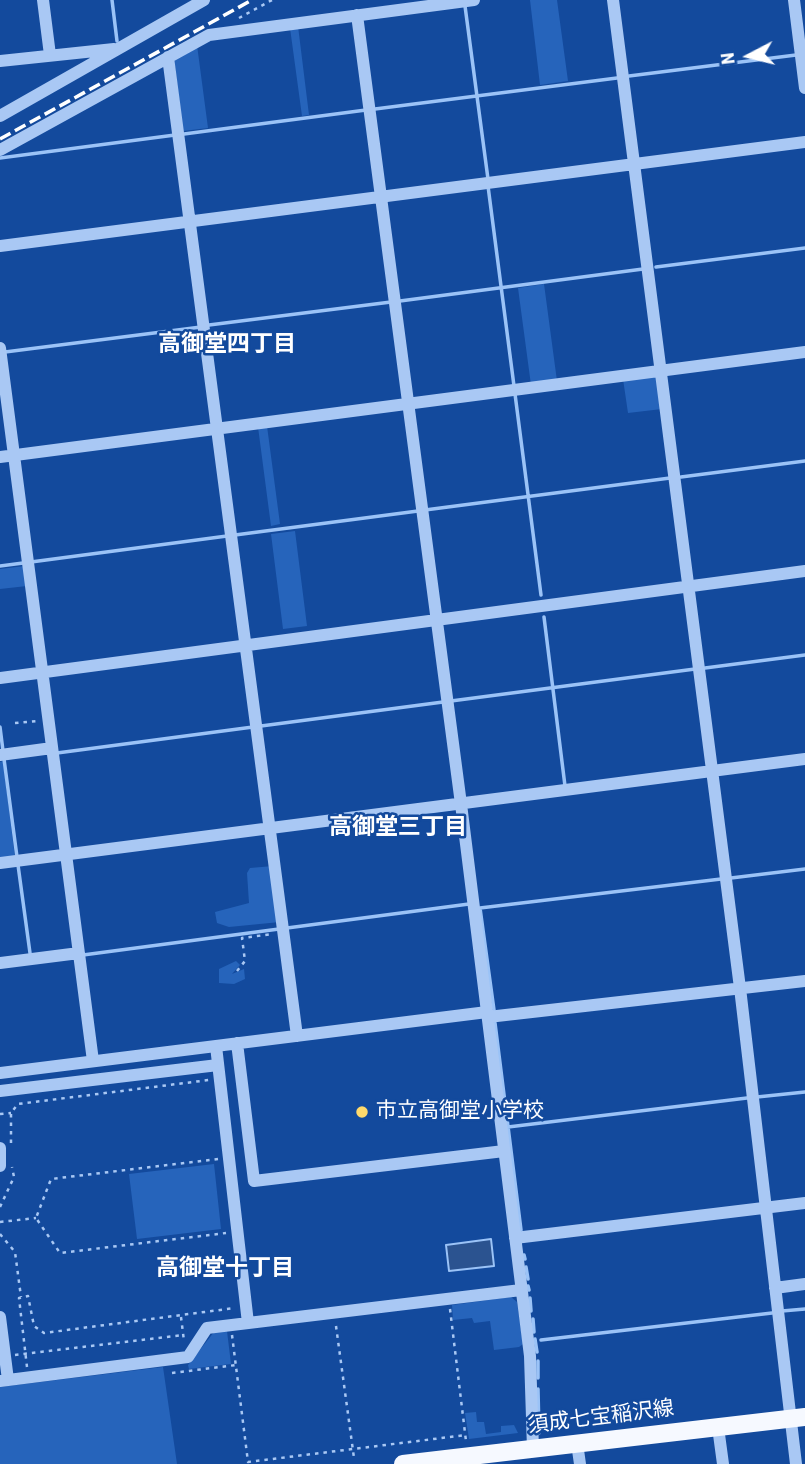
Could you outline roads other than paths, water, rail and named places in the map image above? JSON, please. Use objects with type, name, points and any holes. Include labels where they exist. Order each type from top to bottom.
[{"type":"main road","name":"須成七宝稲沢線","points":[[403,1464],[798,1417]]},
{"type":"street","points":[[43,0],[50,55]]},
{"type":"street","points":[[0,116],[122,48],[184,5],[204,0]]},
{"type":"street","points":[[0,150],[209,35],[474,0]]},
{"type":"street","points":[[613,0],[740,988],[775,1287],[798,1417],[796,1464]]},
{"type":"street","points":[[794,0],[805,88]]},
{"type":"street","points":[[357,15],[461,804],[530,1359],[533,1449]]},
{"type":"street","points":[[0,61],[122,48]]},
{"type":"street","points":[[169,57],[297,1036]]},
{"type":"street","points":[[0,246],[805,142]]},
{"type":"street","points":[[0,348],[93,1061]]},
{"type":"street","points":[[0,457],[805,352]]},
{"type":"street","points":[[0,678],[805,571]]},
{"type":"street","points":[[0,755],[52,748]]},
{"type":"street","points":[[0,863],[805,759]]},
{"type":"street","points":[[0,963],[79,953]]},
{"type":"street","points":[[0,1073],[297,1036],[805,981]]},
{"type":"street","points":[[237,1043],[254,1181],[504,1151]]},
{"type":"street","points":[[216,1046],[248,1323]]},
{"type":"street","points":[[0,1091],[219,1072]]},
{"type":"street","points":[[0,1166],[5,1148]]},
{"type":"street","points":[[514,1238],[805,1203]]},
{"type":"street","points":[[775,1287],[805,1284]]},
{"type":"street","points":[[0,1317],[5,1356],[4,1380],[188,1357],[207,1328],[521,1290]]},
{"type":"street","points":[[718,1427],[723,1464]]},
{"type":"street","points":[[577,1443],[580,1464]]},
{"type":"waterway","points":[[112,0],[117,41]]},
{"type":"waterway","points":[[465,6],[488,179]]},
{"type":"waterway","points":[[629,76],[796,55]]},
{"type":"waterway","points":[[375,109],[617,78]]},
{"type":"waterway","points":[[184,134],[366,110]]},
{"type":"waterway","points":[[0,158],[175,135]]},
{"type":"waterway","points":[[488,186],[514,386]]},
{"type":"waterway","points":[[656,267],[805,248]]},
{"type":"waterway","points":[[400,301],[643,269]]},
{"type":"waterway","points":[[209,325],[391,302]]},
{"type":"waterway","points":[[5,352],[201,327]]},
{"type":"waterway","points":[[515,394],[541,595]]},
{"type":"waterway","points":[[681,477],[805,461]]},
{"type":"waterway","points":[[425,510],[670,478]]},
{"type":"waterway","points":[[235,535],[418,511]]},
{"type":"waterway","points":[[31,562],[227,536]]},
{"type":"waterway","points":[[0,566],[23,563]]},
{"type":"waterway","points":[[544,617],[565,786]]},
{"type":"waterway","points":[[705,668],[805,655]]},
{"type":"waterway","points":[[451,701],[695,669]]},
{"type":"waterway","points":[[261,726],[443,702]]},
{"type":"waterway","points":[[0,727],[3,751]]},
{"type":"waterway","points":[[57,753],[253,727]]},
{"type":"waterway","points":[[4,759],[17,857]]},
{"type":"waterway","points":[[18,865],[30,953]]},
{"type":"waterway","points":[[731,878],[805,869]]},
{"type":"waterway","points":[[494,1010],[480,908],[721,879]]},
{"type":"waterway","points":[[287,928],[469,904]]},
{"type":"waterway","points":[[83,955],[279,929]]},
{"type":"waterway","points":[[495,1023],[521,1230]]},
{"type":"waterway","points":[[757,1097],[805,1092]]},
{"type":"waterway","points":[[508,1127],[747,1098]]},
{"type":"waterway","points":[[524,1255],[525,1259]]},
{"type":"waterway","points":[[526,1267],[528,1279]]},
{"type":"waterway","points":[[528,1286],[529,1290]]},
{"type":"waterway","points":[[530,1298],[531,1311]]},
{"type":"waterway","points":[[782,1311],[805,1309]]},
{"type":"waterway","points":[[541,1340],[772,1313]]},
{"type":"waterway","points":[[533,1319],[534,1332]]},
{"type":"waterway","points":[[535,1339],[537,1352]]},
{"type":"waterway","points":[[538,1361],[538,1378]]},
{"type":"waterway","points":[[538,1389],[539,1433]]},
{"type":"railway","points":[[0,139],[252,0]]},
{"type":"place","name":"市立高御堂小学校","points":[[362,1112]]},
{"type":"district","name":"高御堂四丁目","points":[[227,345]]},
{"type":"district","name":"高御堂三丁目","points":[[398,828]]},
{"type":"district","name":"高御堂十丁目","points":[[225,1269]]}]
